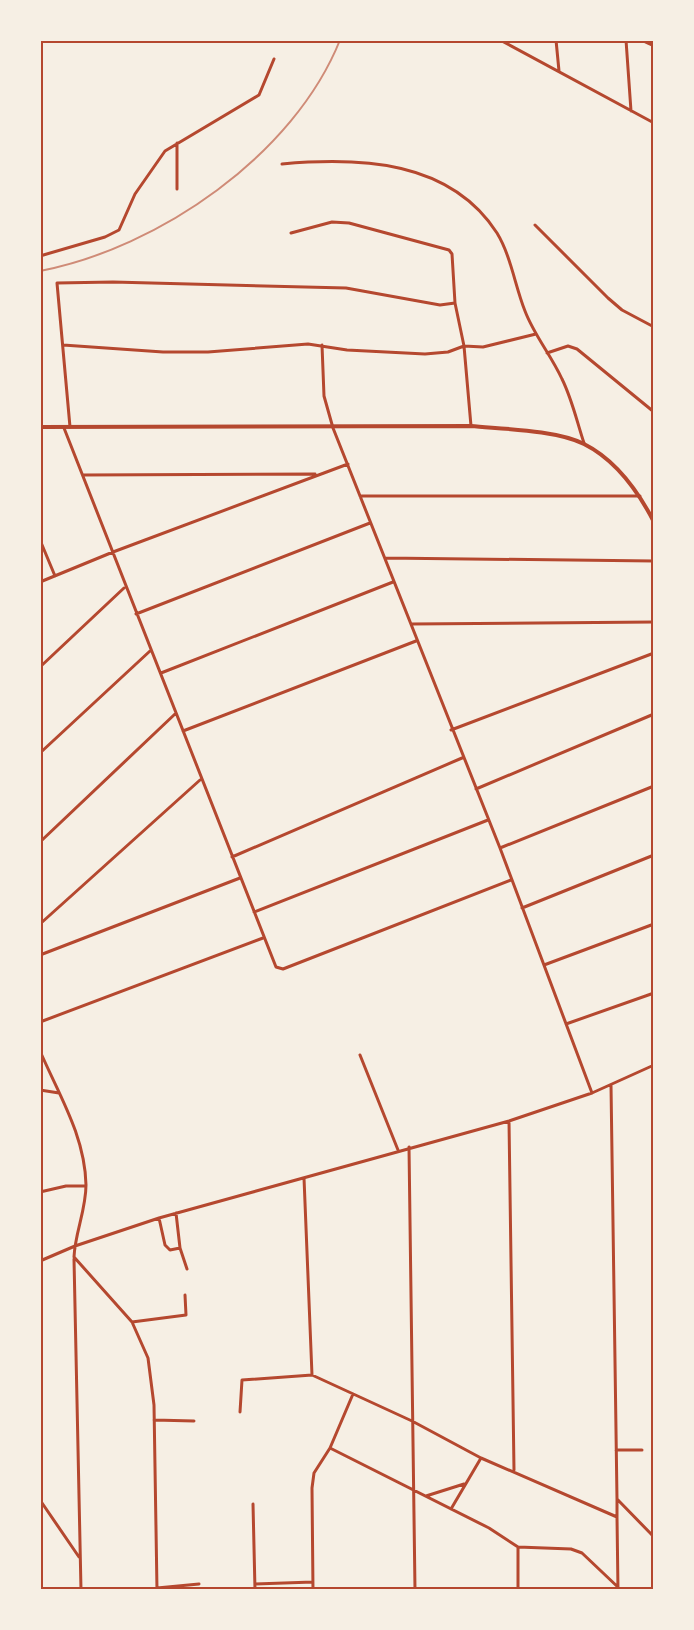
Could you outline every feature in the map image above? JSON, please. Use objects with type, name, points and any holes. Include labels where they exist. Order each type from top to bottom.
[{"type":"street","points":[[500,40],[654,123]]},
{"type":"street","points":[[556,40],[558,71]]},
{"type":"street","points":[[626,40],[631,111]]},
{"type":"street","points":[[641,40],[654,46]]},
{"type":"street","points":[[40,256],[118,230],[129,206],[154,164],[177,143],[259,95],[274,59]]},
{"type":"street","points":[[177,143],[177,189]]},
{"type":"street","points":[[282,164],[375,163],[417,172],[458,194],[496,233],[504,248],[525,312],[563,380],[584,444]]},
{"type":"street","points":[[291,233],[332,222],[349,223],[444,246],[452,254],[455,303],[464,346],[471,426]]},
{"type":"street","points":[[535,225],[608,298],[627,313],[654,327]]},
{"type":"street","points":[[70,427],[57,283],[113,282],[346,288],[440,305],[455,303]]},
{"type":"street","points":[[63,345],[163,352],[208,352],[322,345],[347,350],[425,354],[448,352],[464,346],[483,347],[536,334]]},
{"type":"street","points":[[322,345],[324,396],[333,428],[500,848],[592,1093]]},
{"type":"street","points":[[547,353],[568,346],[577,349],[654,412]]},
{"type":"street","points":[[40,426],[333,428],[471,426],[533,431],[584,444],[622,473],[640,496],[654,522]]},
{"type":"street","points":[[63,426],[161,674],[200,780],[276,967],[283,969],[511,880]]},
{"type":"street","points":[[40,582],[113,552],[348,464]]},
{"type":"street","points":[[83,475],[318,474]]},
{"type":"street","points":[[360,496],[640,496]]},
{"type":"street","points":[[136,614],[370,522]]},
{"type":"street","points":[[40,540],[55,576]]},
{"type":"street","points":[[384,558],[654,561]]},
{"type":"street","points":[[161,674],[393,582]]},
{"type":"street","points":[[40,667],[125,587]]},
{"type":"street","points":[[411,624],[654,622]]},
{"type":"street","points":[[183,731],[417,641]]},
{"type":"street","points":[[40,753],[150,651]]},
{"type":"street","points":[[452,730],[654,652]]},
{"type":"street","points":[[40,842],[175,714]]},
{"type":"street","points":[[476,789],[654,714]]},
{"type":"street","points":[[232,857],[463,758]]},
{"type":"street","points":[[40,924],[200,780]]},
{"type":"street","points":[[500,848],[654,786]]},
{"type":"street","points":[[254,912],[488,820]]},
{"type":"street","points":[[522,908],[654,855]]},
{"type":"street","points":[[40,955],[240,878]]},
{"type":"street","points":[[544,966],[654,924]]},
{"type":"street","points":[[40,1022],[264,938]]},
{"type":"street","points":[[566,1024],[654,993]]},
{"type":"street","points":[[40,1051],[71,1117],[78,1139],[86,1186],[74,1257],[81,1590]]},
{"type":"street","points":[[360,1055],[398,1150]]},
{"type":"street","points":[[40,1261],[75,1246],[159,1218],[509,1121],[592,1093],[654,1065]]},
{"type":"street","points":[[610,1085],[619,1588]]},
{"type":"street","points":[[40,1090],[59,1093]]},
{"type":"street","points":[[509,1121],[514,1470]]},
{"type":"street","points":[[409,1147],[416,1590]]},
{"type":"street","points":[[304,1178],[312,1375]]},
{"type":"street","points":[[40,1192],[66,1186],[86,1186]]},
{"type":"street","points":[[176,1213],[180,1248],[187,1269]]},
{"type":"street","points":[[159,1218],[165,1245],[170,1250],[180,1248]]},
{"type":"street","points":[[74,1257],[132,1322],[148,1358],[154,1420],[157,1589],[199,1584]]},
{"type":"street","points":[[132,1322],[186,1315],[184,1295]]},
{"type":"street","points":[[240,1412],[242,1380],[312,1375],[412,1421],[481,1458],[514,1470],[545,1487],[617,1517]]},
{"type":"street","points":[[313,1590],[312,1488],[314,1473],[330,1448],[353,1393]]},
{"type":"street","points":[[154,1420],[194,1421]]},
{"type":"street","points":[[330,1448],[489,1528],[518,1547],[571,1549],[582,1553],[619,1588]]},
{"type":"street","points":[[616,1450],[642,1450]]},
{"type":"street","points":[[451,1509],[481,1458]]},
{"type":"street","points":[[426,1496],[465,1484]]},
{"type":"street","points":[[617,1499],[654,1537]]},
{"type":"street","points":[[40,1500],[80,1558]]},
{"type":"street","points":[[253,1504],[255,1590]]},
{"type":"street","points":[[518,1547],[518,1590]]},
{"type":"street","points":[[255,1584],[313,1582]]},
{"type":"railway","points":[[40,271],[85,259],[131,241],[175,218],[217,190],[256,158],[290,121],[319,82],[340,40]]}]
